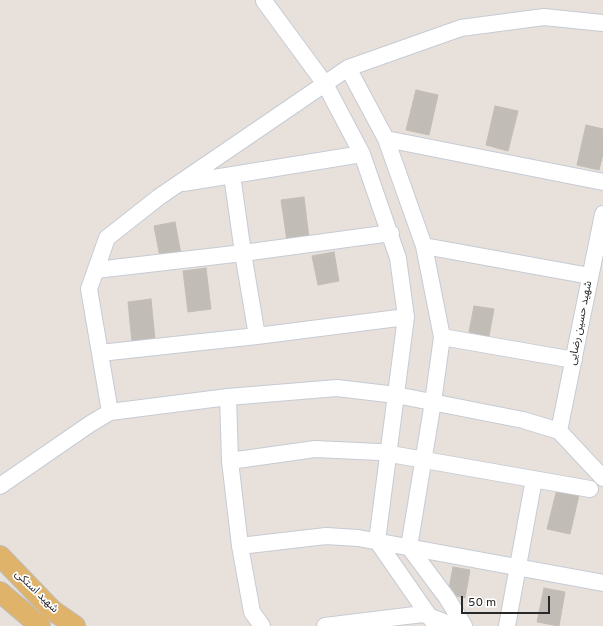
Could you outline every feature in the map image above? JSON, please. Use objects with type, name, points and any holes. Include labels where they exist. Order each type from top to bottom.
[{"type":"main road","name":"شهید استکی","points":[[0,556],[52,610],[75,626]]},
{"type":"main road","name":"شهید استکی","points":[[0,592],[40,626]]},
{"type":"street","points":[[264,1],[325,84],[362,154],[391,233],[398,258],[406,317],[377,541],[433,621]]},
{"type":"street","points":[[110,412],[89,289],[107,238],[177,184],[348,68],[462,28],[544,17],[603,23]]},
{"type":"street","points":[[348,68],[386,139],[424,246],[442,336],[433,402],[409,547],[447,598],[464,626]]},
{"type":"street","points":[[386,139],[603,182]]},
{"type":"street","points":[[177,184],[362,154]]},
{"type":"street","points":[[232,174],[243,253],[258,336]]},
{"type":"street","name":"شهید حسین رضایی","points":[[560,431],[603,214]]},
{"type":"street","points":[[96,270],[243,253],[391,233]]},
{"type":"street","points":[[424,246],[590,276]]},
{"type":"street","points":[[100,354],[406,317]]},
{"type":"street","points":[[442,336],[574,360]]},
{"type":"street","points":[[0,486],[90,424],[110,412],[228,397],[337,388],[396,395],[433,402],[523,420],[560,431],[603,478]]},
{"type":"street","points":[[228,397],[230,460],[240,546],[252,612],[262,626]]},
{"type":"street","points":[[230,460],[315,449],[388,453],[590,489]]},
{"type":"street","points":[[507,626],[534,479]]},
{"type":"street","points":[[240,546],[326,536],[358,538],[603,583]]},
{"type":"street","points":[[325,626],[423,614],[433,621],[454,626]]},
{"type":"building","points":[[416,90],[438,95],[429,135],[406,130]]},
{"type":"building","points":[[495,106],[518,111],[508,151],[486,145]]},
{"type":"building","points":[[586,125],[603,129],[603,154],[599,170],[577,165]]},
{"type":"building","points":[[304,197],[309,238],[287,241],[281,200]]},
{"type":"building","points":[[175,222],[181,254],[160,257],[154,226]]},
{"type":"building","points":[[334,252],[339,281],[318,285],[312,256]]},
{"type":"building","points":[[206,268],[211,309],[188,312],[183,271]]},
{"type":"building","points":[[151,299],[155,340],[132,342],[128,302]]},
{"type":"building","points":[[474,306],[494,309],[489,336],[469,332]]},
{"type":"building","points":[[557,489],[579,495],[570,534],[547,529]]},
{"type":"building","points":[[453,567],[470,570],[465,598],[448,594]]},
{"type":"building","points":[[544,588],[565,592],[559,626],[537,622]]}]
